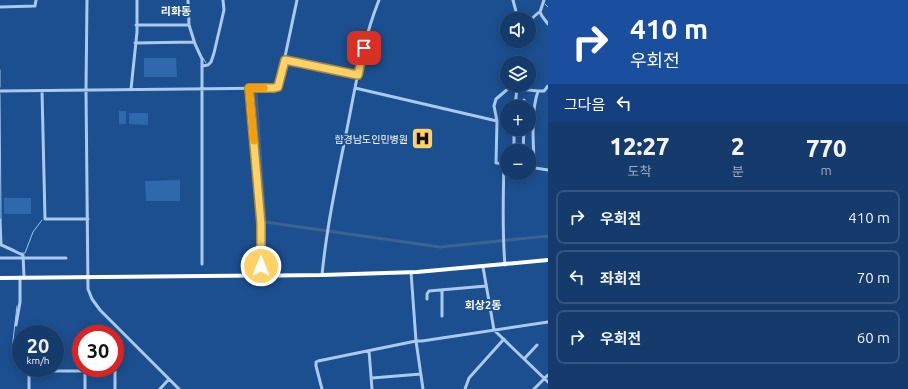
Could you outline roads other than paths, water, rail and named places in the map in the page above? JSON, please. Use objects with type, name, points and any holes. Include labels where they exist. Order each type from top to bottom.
[{"type":"highway","points":[[0,278],[322,275],[411,272],[483,267],[548,260]]},
{"type":"street","points":[[0,6],[35,6],[36,0]]},
{"type":"street","points":[[87,0],[86,90],[89,292],[98,307],[179,389]]},
{"type":"street","points":[[131,90],[137,0]]},
{"type":"street","points":[[188,0],[189,25],[194,42],[202,59],[202,264]]},
{"type":"street","points":[[202,66],[208,65],[211,62],[214,53],[224,10],[223,0]]},
{"type":"street","points":[[0,91],[278,87],[297,0]]},
{"type":"street","points":[[322,275],[328,229],[355,88],[372,17],[379,0]]},
{"type":"street","points":[[513,0],[516,12]]},
{"type":"street","points":[[536,15],[540,12],[544,0]]},
{"type":"street","points":[[540,12],[548,24]]},
{"type":"street","points":[[136,25],[189,25]]},
{"type":"street","points":[[135,43],[194,42]]},
{"type":"street","points":[[285,60],[358,75]]},
{"type":"street","points":[[534,144],[534,103],[538,91],[544,91],[548,86]]},
{"type":"street","points":[[249,88],[261,218],[261,266]]},
{"type":"street","points":[[355,88],[497,121]]},
{"type":"street","points":[[42,91],[45,219],[88,219]]},
{"type":"street","points":[[500,163],[496,163],[497,121],[494,106],[496,99],[504,92]]},
{"type":"street","points":[[536,168],[548,170]]},
{"type":"street","points":[[505,180],[503,245],[505,265]]},
{"type":"street","points":[[0,220],[1,245],[23,255],[20,302],[16,325]]},
{"type":"street","points":[[0,258],[66,258]]},
{"type":"street","points":[[483,267],[494,330],[548,382]]},
{"type":"street","points":[[411,272],[416,341],[423,389]]},
{"type":"street","points":[[427,300],[426,294],[429,290],[486,286]]},
{"type":"street","points":[[442,290],[442,316]]},
{"type":"street","points":[[322,389],[316,366],[317,361],[416,341],[548,322]]},
{"type":"street","points":[[465,389],[469,378],[504,339]]},
{"type":"street","points":[[524,359],[537,345]]},
{"type":"street","points":[[369,351],[372,389]]},
{"type":"street","points":[[29,389],[29,371],[72,369]]},
{"type":"street","points":[[372,378],[421,374]]},
{"type":"street","points":[[534,389],[548,375]]},
{"type":"street","points":[[85,377],[85,389]]},
{"type":"street","points":[[115,377],[115,389]]},
{"type":"street","points":[[160,389],[169,379]]},
{"type":"waterway","points":[[545,4],[548,7]]},
{"type":"waterway","points":[[203,58],[206,63]]},
{"type":"waterway","points":[[0,70],[0,87]]},
{"type":"waterway","points":[[256,93],[265,222],[440,247],[548,236]]},
{"type":"waterway","points":[[0,94],[1,220]]},
{"type":"waterway","points":[[22,253],[25,253],[33,232],[42,220]]},
{"type":"waterway","points":[[2,244],[15,250]]},
{"type":"waterway","points":[[15,325],[17,306]]},
{"type":"place","name":"함경남도인민병원","points":[[423,139]]},
{"type":"district","name":"리화동","points":[[176,11]]},
{"type":"district","name":"회상2동","points":[[483,305]]}]
